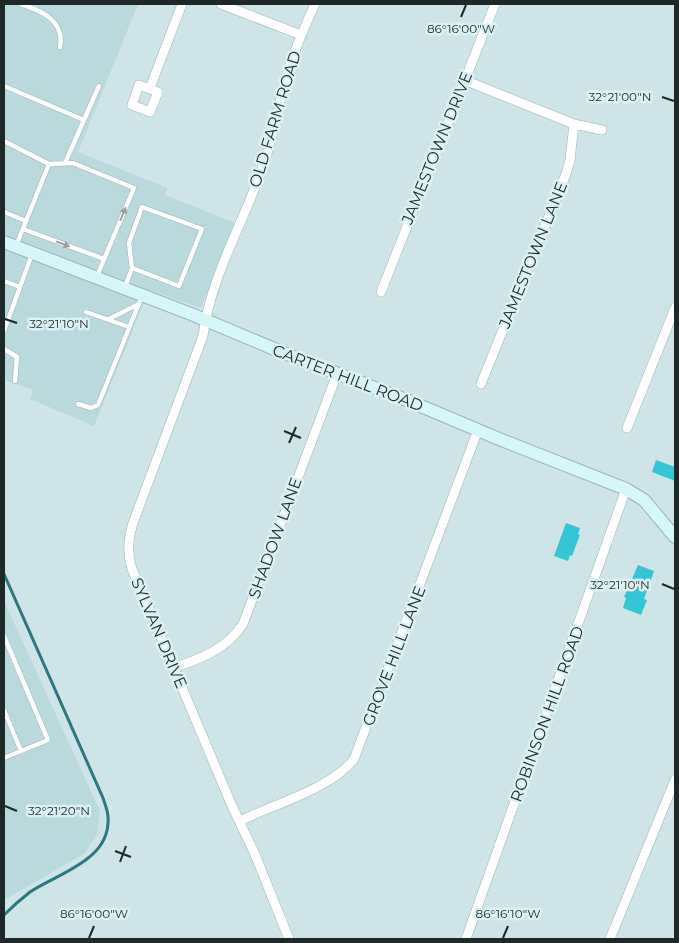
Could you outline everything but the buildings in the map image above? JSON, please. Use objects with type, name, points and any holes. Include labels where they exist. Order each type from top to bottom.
[{"type":"main road","name":"CARTER HILL ROAD","points":[[10,245],[124,288],[140,299],[205,320],[626,489],[644,500],[675,537]]},
{"type":"street","points":[[150,88],[182,4]]},
{"type":"street","points":[[221,4],[301,35]]},
{"type":"street","name":"OLD FARM ROAD","points":[[205,320],[212,294],[265,161],[286,78],[301,35],[315,4]]},
{"type":"street","name":"JAMESTOWN DRIVE","points":[[381,292],[495,4]]},
{"type":"street","points":[[464,80],[574,124],[602,130]]},
{"type":"street","name":"JAMESTOWN LANE","points":[[481,384],[566,174],[570,160],[574,124]]},
{"type":"street","points":[[627,428],[675,308]]},
{"type":"street","name":"SYLVAN DRIVE","points":[[205,320],[203,336],[133,524],[128,543],[129,555],[132,570],[254,852],[289,939]]},
{"type":"street","name":"SHADOW LANE","points":[[173,668],[222,646],[234,636],[243,624],[336,374]]},
{"type":"street","name":"GROVE HILL LANE","points":[[240,821],[329,782],[347,768],[354,759],[362,743],[478,430]]},
{"type":"street","name":"ROBINSON HILL ROAD","points":[[466,939],[626,489]]},
{"type":"street","points":[[610,939],[675,780]]},
{"type":"lane","points":[[21,4],[48,16],[55,23],[61,38],[60,47]]},
{"type":"lane","points":[[4,86],[84,120]]},
{"type":"lane","points":[[65,163],[99,86]]},
{"type":"lane","points":[[4,141],[49,164],[73,163],[134,188],[97,278]]},
{"type":"lane","points":[[10,245],[23,229],[49,164]]},
{"type":"lane","points":[[124,288],[132,268],[129,243],[142,207],[202,230],[179,286],[132,268]]},
{"type":"lane","points":[[4,212],[26,221]]},
{"type":"lane","points":[[23,229],[104,259]]},
{"type":"lane","points":[[4,331],[32,253]]},
{"type":"lane","points":[[4,281],[20,287]]},
{"type":"lane","points":[[109,319],[140,299]]},
{"type":"lane","points":[[78,404],[91,408],[98,406],[140,299]]},
{"type":"lane","points":[[86,312],[129,327]]},
{"type":"lane","points":[[4,349],[17,358],[14,381]]},
{"type":"lane","points":[[4,636],[48,740],[4,758]]},
{"type":"lane","points":[[4,710],[21,751]]},
{"type":"shaded area","points":[[4,4],[138,4],[78,152],[167,188],[165,195],[235,223],[201,308],[149,290],[94,426],[30,399],[33,390],[4,380]]},
{"type":"shaded area","points":[[4,601],[100,811],[97,834],[85,853],[4,900]]},
{"type":"waterway","points":[[4,574],[103,798],[108,817],[107,832],[101,844],[92,855],[81,864],[30,892],[4,915]]}]
